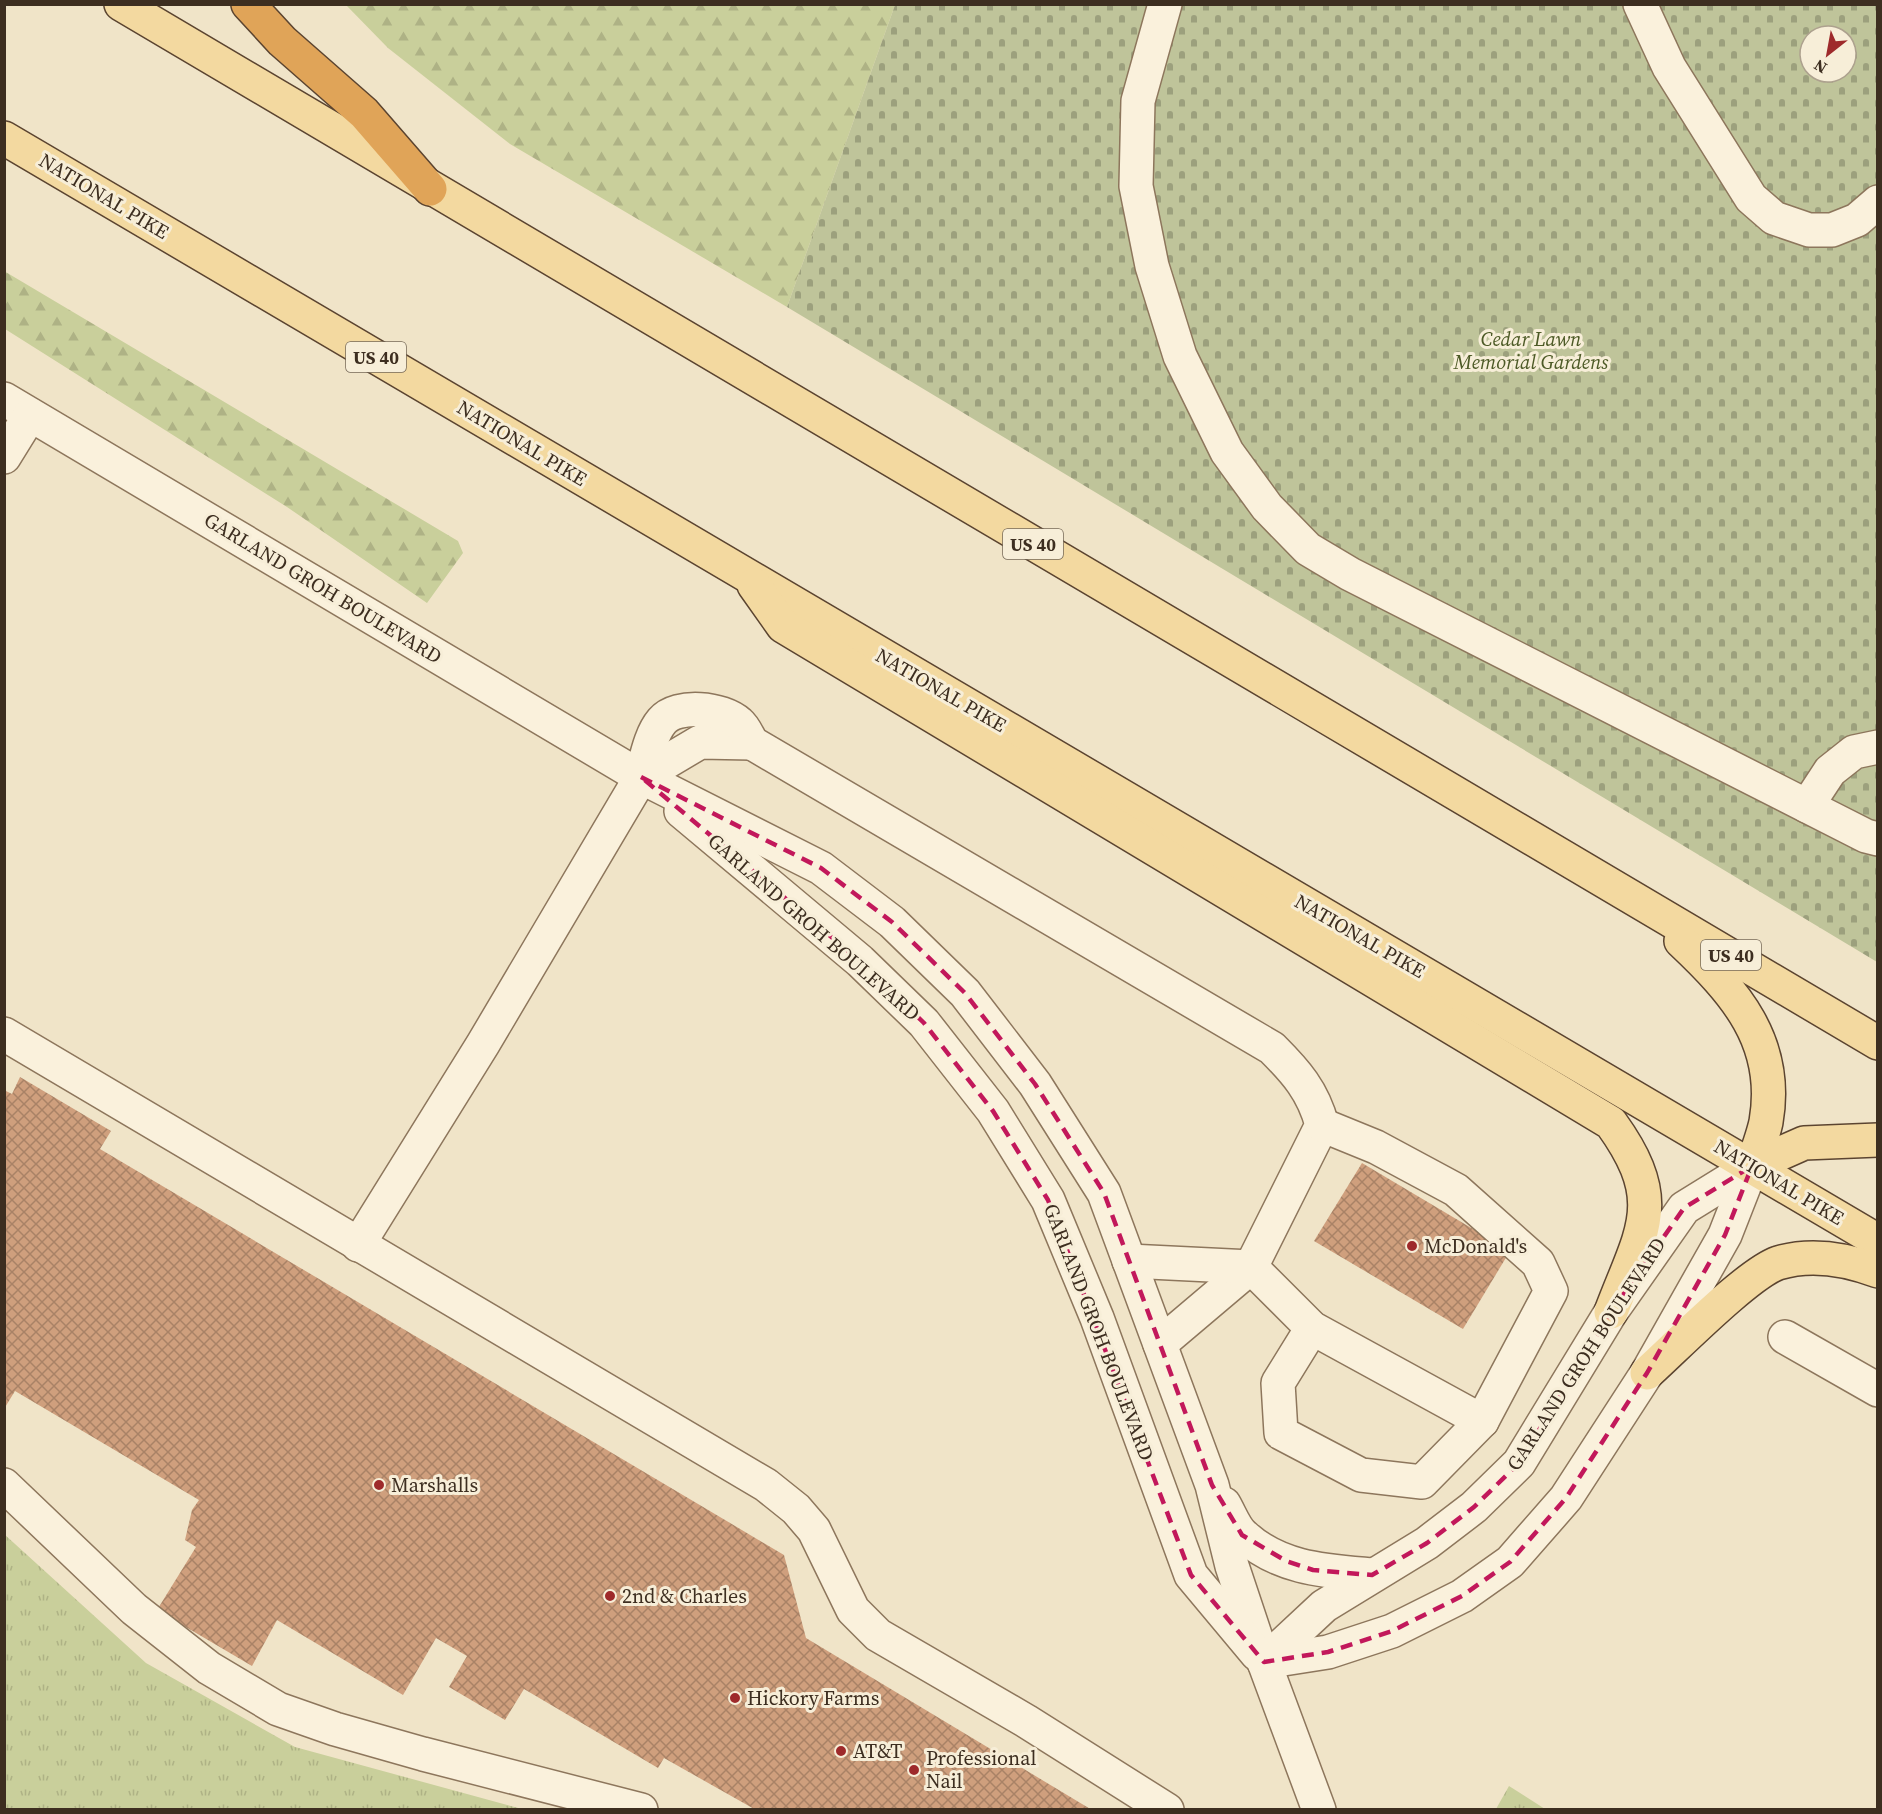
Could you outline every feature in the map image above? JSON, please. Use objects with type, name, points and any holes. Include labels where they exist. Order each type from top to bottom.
[{"type":"highway","points":[[248,4],[282,41],[364,113],[430,189]]},
{"type":"main road","name":"US 40","points":[[121,4],[430,189],[1637,898],[1878,1043]]},
{"type":"main road","name":"NATIONAL PIKE","points":[[4,138],[1878,1241]]},
{"type":"main road","points":[[748,576],[783,626],[1611,1123],[1631,1151],[1646,1190],[1645,1222],[1611,1312]]},
{"type":"main road","points":[[1637,898],[1723,981],[1749,1017],[1767,1067],[1766,1121],[1752,1166]]},
{"type":"main road","points":[[1752,1166],[1804,1143],[1878,1140]]},
{"type":"main road","points":[[1647,1373],[1749,1281],[1777,1264],[1813,1257],[1854,1262],[1878,1271]]},
{"type":"street","points":[[1165,4],[1137,101],[1136,186],[1152,266],[1180,356],[1227,452],[1267,507],[1308,549],[1350,574],[1866,836],[1878,839]]},
{"type":"street","points":[[1640,4],[1669,67],[1751,198],[1774,218],[1809,230],[1832,230],[1857,220],[1878,201]]},
{"type":"street","points":[[4,457],[17,407]]},
{"type":"street","name":"GARLAND GROH BOULEVARD","points":[[17,407],[641,777],[821,868],[892,922],[957,986],[1035,1083],[1104,1193],[1212,1485],[1232,1566],[1264,1662]]},
{"type":"street","points":[[358,1245],[483,1044],[641,777],[650,745],[662,720],[679,712],[711,710],[728,716],[740,724],[752,742],[1272,1048],[1304,1082],[1317,1104],[1322,1125],[1251,1267],[1160,1344]]},
{"type":"street","points":[[1807,806],[1830,771],[1854,752],[1878,747]]},
{"type":"street","name":"GARLAND GROH BOULEVARD","points":[[641,777],[860,961],[924,1023],[993,1111],[1048,1200],[1097,1318],[1191,1575],[1264,1662]]},
{"type":"street","points":[[4,1034],[766,1485],[796,1509],[814,1530],[853,1610],[878,1635],[1026,1721],[1167,1809]]},
{"type":"street","points":[[1312,1328],[1278,1383],[1281,1433],[1361,1475],[1422,1482],[1482,1421],[1551,1291],[1539,1263],[1456,1190],[1376,1147],[1322,1125]]},
{"type":"street","points":[[1319,1809],[1264,1662],[1329,1652],[1392,1631],[1462,1596],[1510,1562],[1566,1498],[1647,1373],[1725,1235],[1752,1166]]},
{"type":"street","name":"GARLAND GROH BOULEVARD","points":[[1264,1662],[1324,1606],[1427,1543],[1473,1507],[1519,1463],[1611,1312],[1684,1208],[1752,1166]]},
{"type":"street","points":[[1129,1261],[1251,1267],[1312,1328],[1482,1421]]},
{"type":"street","points":[[1785,1337],[1878,1390]]},
{"type":"street","points":[[4,1485],[134,1609],[208,1668],[278,1709],[335,1729],[412,1751],[642,1809]]},
{"type":"street","points":[[1212,1485],[1242,1535],[1267,1552],[1313,1570],[1372,1575]]},
{"type":"highlighted area","points":[[641,777],[821,868],[892,922],[965,993],[1035,1084],[1104,1193],[1212,1485],[1242,1535],[1286,1561],[1313,1570],[1372,1575],[1427,1543],[1474,1507],[1519,1463],[1611,1312],[1684,1208],[1752,1166],[1725,1235],[1647,1373],[1566,1498],[1510,1562],[1462,1596],[1392,1631],[1328,1652],[1264,1662],[1191,1575],[1048,1200],[993,1111],[924,1023],[860,961]]},
{"type":"green space","points":[[346,5],[895,5],[787,307],[510,144],[388,48]]},
{"type":"green space","name":"Cedar Lawn Memorial Gardens","points":[[895,5],[1877,5],[1877,962],[787,307]]},
{"type":"green space","points":[[4,271],[458,541],[463,553],[427,603],[287,507],[5,329]]},
{"type":"green space","points":[[4,1534],[146,1663],[295,1747],[522,1809],[5,1809]]},
{"type":"green space","points":[[1509,1786],[1545,1809],[1496,1809]]},
{"type":"building","points":[[20,1077],[111,1131],[100,1149],[784,1555],[806,1638],[1092,1810],[756,1810],[664,1758],[658,1768],[524,1689],[505,1720],[449,1687],[467,1656],[436,1638],[403,1695],[277,1620],[252,1666],[157,1610],[196,1547],[185,1540],[192,1510],[199,1500],[15,1391],[4,1409],[4,1090],[12,1094]]},
{"type":"building","name":"McDonald's","points":[[1362,1163],[1510,1251],[1463,1329],[1314,1241]]},
{"type":"place","name":"McDonald's","points":[[1412,1246]]},
{"type":"place","name":"Marshalls","points":[[379,1485]]},
{"type":"place","name":"2nd & Charles","points":[[610,1596]]},
{"type":"place","name":"Hickory Farms","points":[[735,1698]]},
{"type":"place","name":"AT&T","points":[[841,1751]]},
{"type":"place","name":"Professional Nail","points":[[914,1770]]}]
